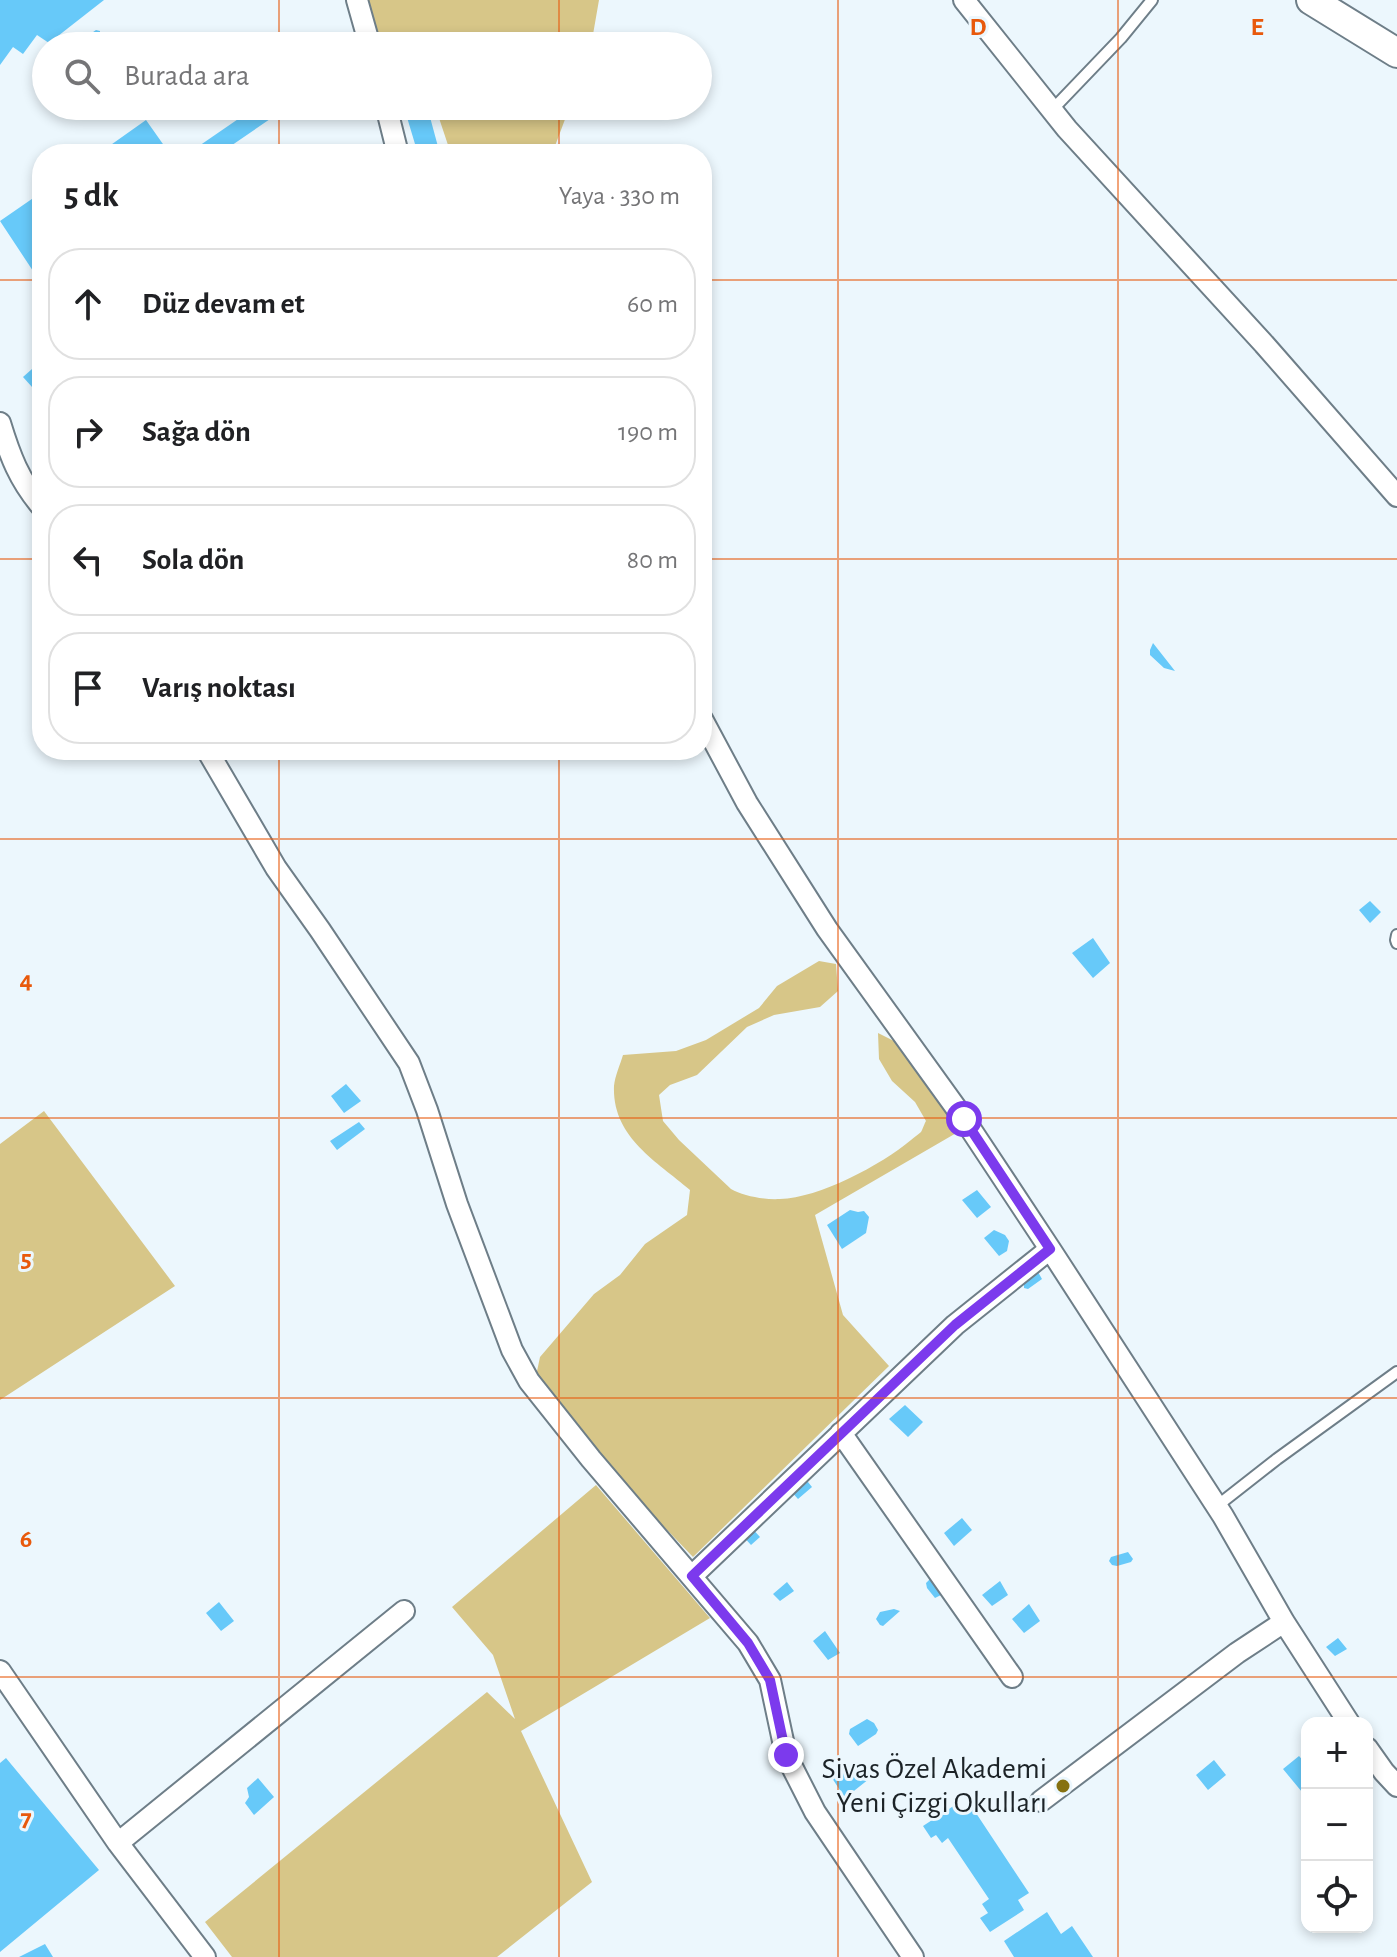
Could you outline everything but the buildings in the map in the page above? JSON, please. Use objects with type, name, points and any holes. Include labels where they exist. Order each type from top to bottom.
[{"type":"street","points":[[357,0],[366,32]]},
{"type":"street","points":[[964,0],[1052,110],[1397,496]]},
{"type":"street","points":[[1311,0],[1397,53]]},
{"type":"street","points":[[390,120],[396,144]]},
{"type":"street","points":[[0,423],[10,456],[32,495]]},
{"type":"street","points":[[712,738],[747,803],[827,929],[964,1119],[1050,1249],[1217,1506],[1284,1622],[1345,1717]]},
{"type":"street","points":[[213,760],[276,868],[409,1063],[457,1204],[507,1336],[529,1381],[591,1459],[748,1643],[770,1680],[786,1755],[815,1812],[913,1957]]},
{"type":"street","points":[[692,1576],[955,1325],[1050,1249]]},
{"type":"street","points":[[841,1433],[1012,1677]]},
{"type":"street","points":[[118,1843],[404,1611]]},
{"type":"street","points":[[1041,1801],[1237,1653],[1284,1622]]},
{"type":"street","points":[[0,1671],[118,1843],[205,1957]]},
{"type":"street","points":[[1373,1756],[1397,1786]]},
{"type":"lane","points":[[1052,110],[1121,38],[1152,0]]},
{"type":"lane","points":[[1397,935],[1397,943]]},
{"type":"lane","points":[[1217,1506],[1397,1372]]},
{"type":"shaded area","points":[[362,0],[599,0],[593,32],[372,32]]},
{"type":"shaded area","points":[[440,120],[565,120],[556,144],[448,144]]},
{"type":"shaded area","points":[[819,961],[836,964],[838,991],[820,1007],[774,1015],[747,1027],[697,1075],[670,1085],[659,1095],[663,1121],[679,1140],[736,1191],[754,1197],[780,1199],[831,1186],[898,1150],[921,1132],[926,1121],[915,1102],[892,1081],[879,1059],[878,1033],[894,1041],[950,1113],[958,1132],[815,1215],[843,1315],[889,1366],[693,1557],[626,1487],[536,1376],[540,1357],[594,1294],[620,1275],[645,1244],[687,1215],[690,1190],[638,1146],[620,1120],[614,1086],[623,1055],[676,1051],[706,1040],[759,1008],[777,986]]},
{"type":"shaded area","points":[[44,1111],[175,1286],[0,1400],[0,1144]]},
{"type":"shaded area","points":[[596,1485],[710,1618],[521,1731],[592,1882],[497,1957],[232,1957],[205,1922],[487,1692],[515,1719],[493,1655],[452,1607]]},
{"type":"place","name":"Sivas Özel Akademi Yeni Çizgi Okulları","points":[[1063,1786]]},
{"type":"route","points":[[786,1755],[770,1680],[748,1643],[692,1576],[955,1325],[1050,1249],[964,1119]]}]
